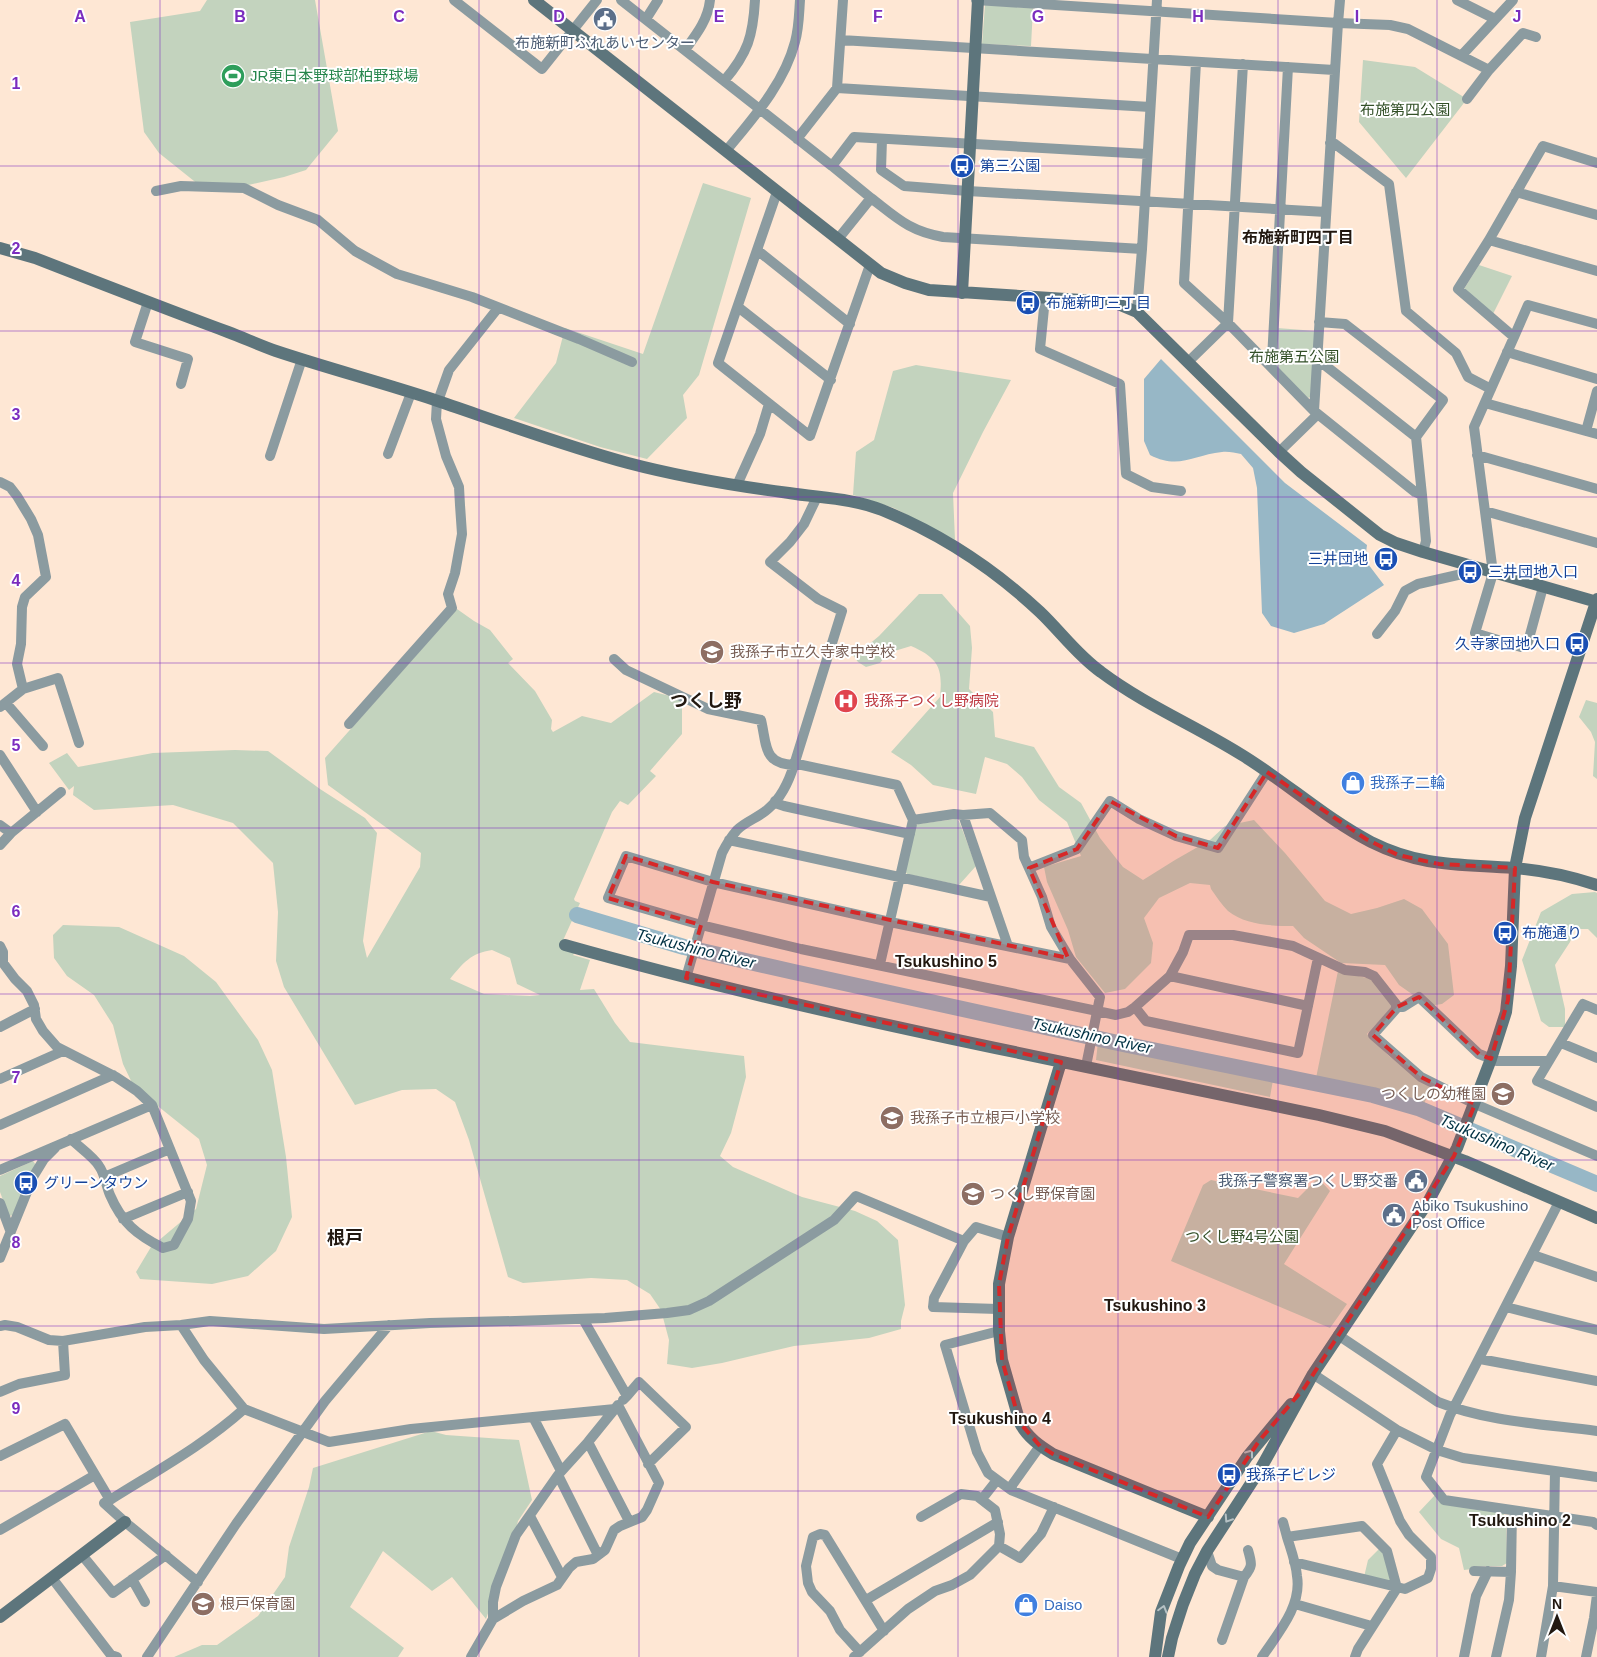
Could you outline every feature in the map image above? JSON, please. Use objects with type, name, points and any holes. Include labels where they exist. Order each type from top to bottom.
[{"type":"street","points":[[454,0],[542,69],[597,0]]},
{"type":"street","points":[[534,0],[881,273],[929,290],[1118,304],[1137,312],[1279,452],[1380,535],[1396,544],[1597,601],[1525,818],[1515,868],[1508,1000],[1491,1059],[1454,1156],[1428,1202],[1313,1374],[1261,1468],[1207,1551],[1188,1591],[1172,1638],[1168,1657]]},
{"type":"street","points":[[621,0],[910,227],[926,234],[965,239],[1142,249]]},
{"type":"street","points":[[646,19],[658,0]]},
{"type":"street","points":[[684,50],[699,31],[710,0]]},
{"type":"street","points":[[724,81],[736,67],[748,46],[754,24],[755,0]]},
{"type":"street","points":[[726,151],[760,108],[783,74],[790,59],[798,29],[800,0]]},
{"type":"street","points":[[798,139],[837,88],[843,0]]},
{"type":"street","points":[[962,293],[978,0],[1390,25],[1408,29],[1489,70]]},
{"type":"street","points":[[1137,312],[1157,0]]},
{"type":"street","points":[[1279,452],[1316,413],[1319,322],[1340,0]]},
{"type":"street","points":[[1457,0],[1495,19]]},
{"type":"street","points":[[1462,55],[1512,0]]},
{"type":"street","points":[[1467,99],[1489,70],[1522,33],[1536,37]]},
{"type":"street","points":[[841,40],[1334,70]]},
{"type":"street","points":[[1196,62],[1184,283],[1228,323],[1316,413],[1374,461],[1415,492],[1422,495]]},
{"type":"street","points":[[1188,362],[1228,323],[1243,64]]},
{"type":"street","points":[[1268,364],[1272,359],[1288,67]]},
{"type":"street","points":[[837,88],[1150,106]]},
{"type":"street","points":[[832,166],[854,137],[1147,154]]},
{"type":"street","points":[[882,139],[881,170],[904,186],[1326,212]]},
{"type":"street","points":[[1330,143],[1335,144],[1389,184],[1406,311],[1456,353],[1468,377],[1491,389]]},
{"type":"street","points":[[1514,337],[1458,289],[1489,240],[1543,146],[1597,162]]},
{"type":"street","points":[[156,191],[182,186],[244,188],[278,205],[318,220],[354,251],[386,269],[407,278],[472,297],[632,362]]},
{"type":"street","points":[[777,192],[718,363],[810,436],[870,265]]},
{"type":"street","points":[[1516,192],[1597,215]]},
{"type":"street","points":[[838,239],[871,198]]},
{"type":"street","points":[[1489,240],[1597,271]]},
{"type":"street","points":[[0,248],[35,258],[302,359],[411,392],[558,442],[632,464],[673,474],[817,497],[842,499],[876,507],[918,526],[972,556],[1005,581],[1044,615],[1076,652],[1103,674],[1242,755],[1308,802],[1366,839],[1398,855],[1440,864],[1515,868],[1554,873],[1597,886]]},
{"type":"street","points":[[757,250],[850,324]]},
{"type":"street","points":[[1044,298],[1040,349],[1120,384],[1126,474],[1152,487],[1181,491]]},
{"type":"street","points":[[148,302],[135,342],[188,359],[181,384]]},
{"type":"street","points":[[1543,587],[1528,642],[1521,647],[1475,633],[1493,572],[1474,427],[1528,305],[1597,324]]},
{"type":"street","points":[[738,307],[831,380]]},
{"type":"street","points":[[349,724],[452,608],[448,594],[455,573],[462,534],[459,486],[446,456],[436,419],[438,401],[449,370],[498,308]]},
{"type":"street","points":[[1319,322],[1345,324],[1443,400],[1416,437],[1426,541],[1423,552]]},
{"type":"street","points":[[1507,352],[1597,378]]},
{"type":"street","points":[[270,456],[302,359]]},
{"type":"street","points":[[1317,359],[1416,437]]},
{"type":"street","points":[[1586,431],[1597,391]]},
{"type":"street","points":[[388,454],[411,392]]},
{"type":"street","points":[[1485,403],[1597,434]]},
{"type":"street","points":[[737,485],[760,434],[770,404]]},
{"type":"street","points":[[1477,455],[1597,489]]},
{"type":"street","points":[[0,482],[10,487],[31,519],[38,535],[46,577],[25,597],[22,607],[21,644],[17,664],[23,689]]},
{"type":"street","points":[[686,978],[722,853],[729,840],[738,830],[769,809],[785,789],[842,611],[818,599],[770,562],[790,542],[804,524],[817,497]]},
{"type":"street","points":[[1485,511],[1597,543]]},
{"type":"street","points":[[1377,634],[1395,611],[1405,591],[1418,584],[1462,574],[1469,566]]},
{"type":"street","points":[[614,660],[626,670],[708,709],[761,720],[770,758],[776,762],[802,765],[897,785],[913,820],[880,964]]},
{"type":"street","points":[[43,746],[3,705],[23,689],[58,678],[79,743]]},
{"type":"street","points":[[0,755],[37,812]]},
{"type":"street","points":[[1029,868],[1077,849],[1110,801],[1139,819],[1176,836],[1218,848],[1267,772]]},
{"type":"street","points":[[0,845],[11,833],[61,792]]},
{"type":"street","points":[[775,801],[784,806],[910,834]]},
{"type":"street","points":[[913,820],[954,814],[990,813],[1022,840],[1024,857],[1042,897],[1051,927],[1070,959],[1100,998],[1086,1066]]},
{"type":"street","points":[[963,815],[1008,946]]},
{"type":"street","points":[[0,825],[11,833]]},
{"type":"street","points":[[729,840],[991,897]]},
{"type":"street","points":[[1070,959],[890,922],[713,882],[626,856],[608,898],[701,926],[801,949],[880,964],[1116,1015],[1128,1012],[1135,1007],[1170,976],[1183,952],[1189,935],[1233,935],[1292,946],[1345,970],[1365,972],[1374,976],[1396,1004],[1396,1007]]},
{"type":"street","points":[[565,945],[785,1003],[1319,1115],[1385,1131],[1454,1156],[1597,1218]]},
{"type":"street","points":[[0,946],[3,952],[3,963],[14,979],[26,991],[34,1005],[36,1019],[56,1047],[113,1075],[152,1104],[191,1201],[188,1219],[174,1245],[163,1248],[138,1234],[123,1220],[110,1196],[99,1166],[71,1139]]},
{"type":"street","points":[[1135,1007],[1146,1021],[1298,1053],[1318,958]]},
{"type":"street","points":[[1170,976],[1308,1006]]},
{"type":"street","points":[[1396,1007],[1403,1008],[1419,998],[1479,1054],[1491,1059],[1497,1061],[1549,1061]]},
{"type":"street","points":[[1597,1010],[1583,1004],[1537,1081],[1597,1107]]},
{"type":"street","points":[[1396,1007],[1373,1035],[1420,1077],[1475,1104],[1597,1156]]},
{"type":"street","points":[[0,1027],[35,1010]]},
{"type":"street","points":[[1561,1043],[1597,1058]]},
{"type":"street","points":[[0,1079],[63,1051]]},
{"type":"street","points":[[1061,1062],[1008,1237],[999,1284],[998,1309],[1002,1360],[1020,1423],[1023,1429],[1040,1446],[1060,1458],[1208,1517]]},
{"type":"street","points":[[0,1125],[113,1075]]},
{"type":"street","points":[[0,1170],[152,1104]]},
{"type":"street","points":[[0,1258],[33,1178],[44,1159],[57,1146]]},
{"type":"street","points":[[104,1177],[170,1149]]},
{"type":"street","points":[[123,1220],[188,1192]]},
{"type":"street","points":[[0,1326],[17,1327],[49,1340],[63,1341],[145,1327],[210,1321],[324,1329],[583,1318],[689,1310],[709,1301],[834,1220],[856,1196],[964,1241]]},
{"type":"street","points":[[1560,1202],[1454,1408],[1426,1477],[1444,1500],[1593,1522],[1597,1525]]},
{"type":"street","points":[[0,1203],[10,1230]]},
{"type":"street","points":[[998,1309],[933,1307],[934,1298],[964,1241],[976,1227],[1008,1237]]},
{"type":"street","points":[[0,1234],[10,1230]]},
{"type":"street","points":[[1532,1255],[1597,1277]]},
{"type":"street","points":[[1506,1307],[1597,1330]]},
{"type":"street","points":[[583,1318],[626,1396]]},
{"type":"street","points":[[181,1325],[204,1360],[244,1409],[329,1442],[411,1429],[617,1407]]},
{"type":"street","points":[[147,1657],[236,1524],[325,1401],[389,1325]]},
{"type":"street","points":[[999,1331],[945,1346],[977,1452],[988,1473],[1010,1488],[1182,1559]]},
{"type":"street","points":[[1338,1335],[1438,1402],[1454,1408],[1498,1418],[1597,1431]]},
{"type":"street","points":[[0,1392],[19,1384],[65,1375],[63,1341]]},
{"type":"street","points":[[1480,1359],[1597,1381]]},
{"type":"street","points":[[1313,1374],[1397,1430],[1437,1450],[1462,1458],[1597,1477]]},
{"type":"street","points":[[493,1619],[493,1602],[496,1587],[516,1535],[560,1473],[640,1382],[686,1427],[648,1464]]},
{"type":"street","points":[[1155,1657],[1161,1612],[1182,1559],[1259,1441],[1306,1387]]},
{"type":"street","points":[[471,1657],[493,1619],[523,1601],[557,1586],[562,1577],[576,1562],[593,1558],[605,1550],[614,1530],[642,1517],[647,1510],[659,1483],[617,1407]]},
{"type":"street","points":[[198,1582],[104,1503],[201,1444],[244,1409]]},
{"type":"street","points":[[533,1417],[598,1555]]},
{"type":"street","points":[[0,1456],[65,1424],[110,1500]]},
{"type":"street","points":[[1294,1562],[1405,1589],[1428,1578],[1431,1569],[1431,1557],[1409,1535],[1400,1521],[1377,1464],[1397,1430]]},
{"type":"street","points":[[588,1442],[630,1521]]},
{"type":"street","points":[[1010,1488],[1040,1446]]},
{"type":"street","points":[[1541,1657],[1553,1586],[1556,1472]]},
{"type":"street","points":[[0,1530],[95,1475]]},
{"type":"street","points":[[982,1500],[998,1480]]},
{"type":"street","points":[[884,1631],[825,1535],[820,1534],[813,1537],[806,1566],[808,1583],[812,1592],[830,1612],[857,1654],[884,1631],[908,1609],[935,1591],[952,1585],[970,1575],[999,1546],[1000,1534],[995,1510],[977,1496],[961,1494],[921,1517]]},
{"type":"street","points":[[999,1546],[1020,1558],[1041,1534],[1054,1507]]},
{"type":"street","points":[[1496,1657],[1509,1600],[1512,1511]]},
{"type":"street","points":[[530,1516],[562,1577]]},
{"type":"street","points":[[0,1617],[125,1522]]},
{"type":"street","points":[[866,1600],[998,1522]]},
{"type":"street","points":[[1263,1657],[1295,1604],[1298,1578],[1283,1522]]},
{"type":"street","points":[[1287,1537],[1362,1526],[1387,1551],[1397,1588],[1358,1649],[1355,1657]]},
{"type":"street","points":[[1222,1640],[1244,1577],[1250,1570],[1252,1562],[1248,1550]]},
{"type":"street","points":[[1207,1551],[1212,1566],[1218,1570],[1244,1577]]},
{"type":"street","points":[[82,1555],[113,1593],[166,1556]]},
{"type":"street","points":[[1474,1571],[1511,1572]]},
{"type":"street","points":[[1464,1657],[1476,1596],[1488,1571]]},
{"type":"street","points":[[52,1578],[112,1655],[117,1657]]},
{"type":"street","points":[[132,1579],[145,1602]]},
{"type":"street","points":[[1553,1586],[1597,1594],[1586,1657]]},
{"type":"street","points":[[1295,1604],[1368,1625]]},
{"type":"street","points":[[1157,1635],[1172,1638]]},
{"type":"highlighted area","points":[[1267,772],[1366,839],[1398,855],[1439,864],[1515,868],[1508,1000],[1491,1059],[1479,1054],[1419,997],[1397,1007],[1373,1035],[1421,1077],[1475,1104],[1454,1156],[1305,1387],[1259,1441],[1208,1517],[1053,1454],[1040,1446],[1020,1423],[1002,1360],[999,1284],[1008,1237],[1061,1062],[686,978],[701,925],[608,898],[626,856],[713,882],[1068,958],[1029,868],[1077,849],[1110,801],[1176,836],[1218,848]]},
{"type":"green space","name":"JR東日本野球部柏野球場","points":[[207,0],[315,0],[338,131],[306,170],[235,188],[199,185],[159,153],[144,132],[130,22],[200,11]]},
{"type":"green space","points":[[985,5],[1033,8],[1031,46],[982,44]]},
{"type":"green space","name":"布施第四公園","points":[[1363,60],[1415,67],[1467,99],[1406,178],[1359,122]]},
{"type":"green space","points":[[703,183],[751,198],[699,375],[683,395],[687,418],[647,459],[600,447],[514,418],[556,363],[565,328],[643,354]]},
{"type":"green space","points":[[1479,265],[1512,276],[1493,314],[1464,289]]},
{"type":"green space","name":"布施第五公園","points":[[1277,328],[1316,331],[1312,396],[1308,398],[1274,366]]},
{"type":"green space","points":[[916,365],[1011,380],[953,493],[955,540],[894,508],[853,495],[856,452],[874,440],[893,371]]},
{"type":"green space","points":[[919,594],[942,594],[970,626],[972,648],[969,689],[993,712],[995,737],[1034,747],[1059,787],[1081,803],[1100,838],[1123,867],[1143,880],[1210,840],[1225,826],[1254,820],[1285,853],[1325,901],[1351,914],[1404,899],[1422,909],[1448,944],[1454,995],[1442,1004],[1429,1006],[1399,985],[1385,965],[1341,963],[1304,938],[1293,926],[1268,925],[1242,919],[1228,911],[1210,885],[1190,883],[1159,898],[1144,918],[1153,943],[1151,963],[1125,989],[1105,993],[1076,957],[1068,930],[1047,882],[1044,867],[1081,856],[1067,822],[1039,800],[1022,777],[1007,764],[985,757],[976,794],[933,785],[911,765],[891,752],[940,697],[941,678],[937,665],[927,655],[911,646],[888,653],[880,663],[866,667],[858,662],[850,651],[867,646]]},
{"type":"green space","points":[[457,609],[490,630],[513,659],[508,663],[535,691],[552,720],[551,729],[553,732],[582,716],[611,723],[654,692],[682,699],[682,734],[650,771],[656,776],[628,805],[620,801],[612,812],[574,899],[580,903],[560,947],[575,952],[573,955],[590,960],[580,990],[594,989],[615,1023],[630,1042],[744,1056],[746,1077],[731,1133],[720,1156],[733,1167],[802,1197],[855,1211],[877,1221],[898,1240],[905,1305],[901,1329],[869,1338],[794,1346],[692,1368],[667,1364],[669,1340],[661,1310],[650,1294],[627,1280],[591,1278],[523,1283],[508,1277],[469,1140],[455,1102],[436,1089],[402,1090],[355,1105],[284,987],[276,961],[278,912],[273,863],[233,823],[173,805],[94,810],[73,795],[74,786],[69,790],[49,763],[67,753],[78,767],[153,753],[235,750],[268,751],[320,789],[365,818],[377,833],[363,941],[367,958],[420,867],[421,853],[328,785],[325,758]],"holes":[[[492,950],[510,958],[517,984],[540,995],[484,994],[450,979],[463,964],[473,956],[485,951]]]},
{"type":"green space","points":[[1586,700],[1597,703],[1597,779],[1593,776],[1595,742],[1591,732],[1579,717]]},
{"type":"green space","points":[[956,819],[959,821],[976,866],[959,885],[907,874],[905,871],[914,828],[918,824]]},
{"type":"green space","points":[[1597,893],[1597,938],[1588,929],[1575,929],[1570,942],[1555,965],[1565,1009],[1565,1027],[1549,1027],[1541,1021],[1522,960],[1541,912],[1572,894]]},
{"type":"green space","points":[[63,925],[119,927],[184,956],[216,982],[258,1040],[272,1070],[286,1157],[292,1217],[276,1251],[248,1276],[212,1284],[140,1279],[136,1272],[151,1247],[196,1209],[207,1165],[199,1139],[134,1087],[123,1064],[113,1025],[94,995],[67,976],[54,958],[53,935]]},
{"type":"green space","points":[[1338,971],[1371,979],[1391,1004],[1391,1008],[1367,1034],[1389,1056],[1431,1088],[1423,1106],[1360,1087],[1316,1078]]},
{"type":"green space","points":[[1098,1042],[1273,1080],[1270,1097],[1096,1060]]},
{"type":"green space","points":[[33,1161],[36,1165],[14,1215],[9,1216],[0,1192],[0,1176]]},
{"type":"green space","name":"つくし野4号公園","points":[[1318,1178],[1330,1191],[1284,1264],[1347,1304],[1330,1328],[1171,1261],[1203,1185],[1211,1180],[1298,1198]]},
{"type":"green space","points":[[431,1431],[446,1435],[519,1440],[532,1500],[518,1521],[512,1545],[486,1619],[452,1577],[432,1591],[383,1551],[350,1607],[404,1648],[398,1657],[174,1657],[202,1645],[217,1645],[258,1616],[285,1577],[289,1547],[309,1487],[313,1468]]},
{"type":"green space","points":[[1435,1495],[1503,1513],[1506,1517],[1507,1563],[1502,1566],[1472,1566],[1472,1569],[1464,1570],[1459,1548],[1441,1539],[1419,1512]]},
{"type":"green space","points":[[1380,1548],[1384,1553],[1391,1584],[1364,1577],[1368,1560]]},
{"type":"water","points":[[1161,359],[1285,483],[1367,545],[1365,560],[1384,585],[1324,624],[1294,633],[1271,626],[1262,613],[1257,488],[1253,468],[1241,454],[1229,452],[1178,461],[1160,459],[1150,455],[1144,441],[1144,379]]},
{"type":"waterway","name":"Tsukushino River","points":[[577,915],[684,947],[794,972],[1118,1043],[1373,1095],[1418,1108],[1597,1184]]},
{"type":"place","name":"布施新町ふれあいセンター","points":[[605,19]]},
{"type":"place","name":"JR東日本野球部柏野球場","points":[[233,76]]},
{"type":"place","name":"第三公園","points":[[962,166]]},
{"type":"place","name":"布施新町三丁目","points":[[1028,303]]},
{"type":"place","name":"三井団地","points":[[1386,559]]},
{"type":"place","name":"三井団地入口","points":[[1470,572]]},
{"type":"place","name":"久寺家団地入口","points":[[1577,644]]},
{"type":"place","name":"我孫子市立久寺家中学校","points":[[712,652]]},
{"type":"place","name":"我孫子つくし野病院","points":[[846,701]]},
{"type":"place","name":"我孫子二輪","points":[[1353,783]]},
{"type":"place","name":"布施通り","points":[[1505,933]]},
{"type":"place","name":"つくしの幼稚園","points":[[1503,1094]]},
{"type":"place","name":"我孫子市立根戸小学校","points":[[892,1118]]},
{"type":"place","name":"我孫子警察署つくし野交番","points":[[1416,1181]]},
{"type":"place","name":"グリーンタウン","points":[[26,1183]]},
{"type":"place","name":"つくし野保育園","points":[[973,1194]]},
{"type":"place","name":"Abiko Tsukushino Post Office","points":[[1394,1215]]},
{"type":"place","name":"我孫子ビレジ","points":[[1229,1475]]},
{"type":"place","name":"根戸保育園","points":[[203,1604]]},
{"type":"place","name":"Daiso","points":[[1026,1605]]},
{"type":"district","name":"布施新町四丁目","points":[[1298,237]]},
{"type":"district","name":"つくし野","points":[[706,701]]},
{"type":"district","name":"Tsukushino 5","points":[[946,961]]},
{"type":"district","name":"根戸","points":[[345,1238]]},
{"type":"district","name":"Tsukushino 3","points":[[1155,1305]]},
{"type":"district","name":"Tsukushino 4","points":[[1000,1418]]},
{"type":"district","name":"Tsukushino 2","points":[[1520,1520]]}]
